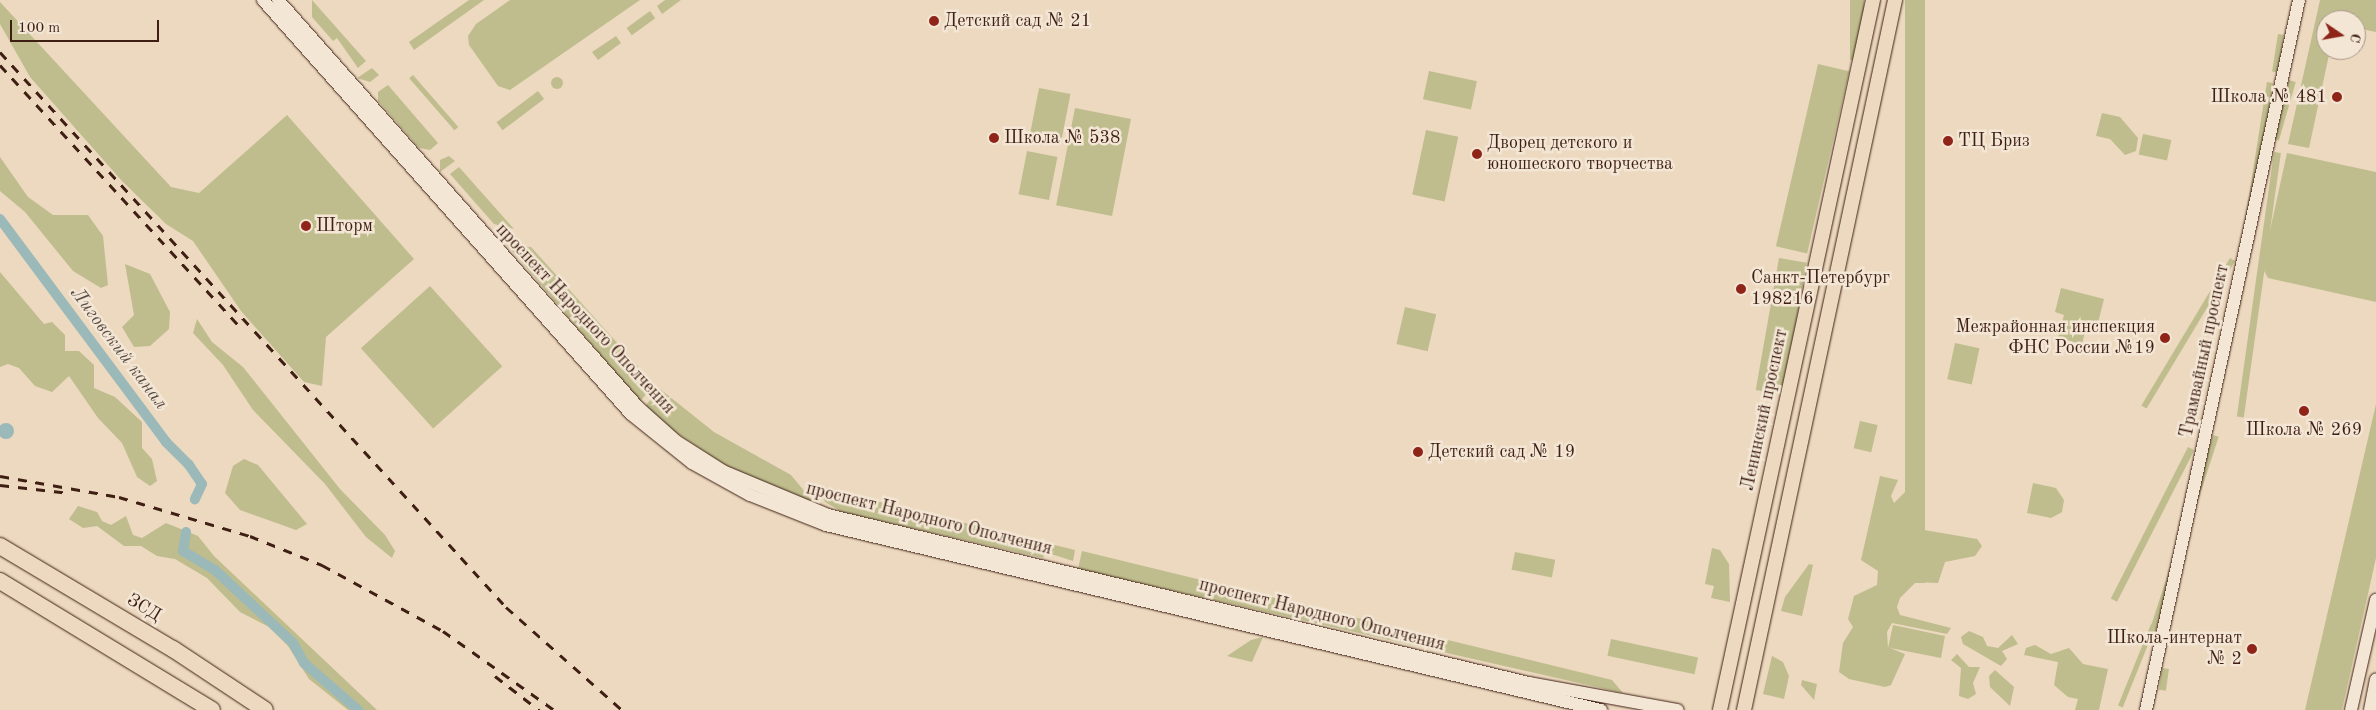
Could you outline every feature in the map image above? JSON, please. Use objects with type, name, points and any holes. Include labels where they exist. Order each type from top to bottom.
[{"type":"highway","name":"ЗСД","points":[[0,546],[173,649],[265,710]]},
{"type":"highway","points":[[1,581],[212,710]]},
{"type":"main road","name":"проспект Народного Ополчения","points":[[263,0],[631,414],[692,463],[750,495],[840,529],[1601,710]]},
{"type":"main road","name":"проспект Народного Ополчения","points":[[278,0],[638,407],[676,441],[723,471],[828,515],[1529,683],[1678,710]]},
{"type":"main road","name":"Ленинский проспект","points":[[1720,710],[1873,0]]},
{"type":"main road","points":[[1744,710],[1895,0]]},
{"type":"main road","name":"Трамвайный проспект","points":[[2146,710],[2299,0]]},
{"type":"main road","points":[[2351,710],[2376,600]]},
{"type":"main road","points":[[2370,710],[2376,680]]},
{"type":"shaded area","points":[[312,0],[366,61],[358,68],[337,38],[333,41],[312,17]]},
{"type":"shaded area","points":[[469,0],[484,0],[414,50],[409,42]]},
{"type":"shaded area","points":[[510,0],[640,0],[510,90],[498,86],[469,45],[468,36],[476,24]]},
{"type":"shaded area","points":[[665,0],[681,0],[662,14],[657,6]]},
{"type":"shaded area","points":[[1850,0],[1864,0],[1864,60],[1850,60]]},
{"type":"shaded area","points":[[1905,0],[1925,0],[1925,583],[1905,583]]},
{"type":"shaded area","points":[[2320,0],[2376,0],[2376,32],[2366,30],[2366,10],[2318,10]]},
{"type":"shaded area","points":[[0,2],[171,187],[199,193],[287,115],[414,259],[326,337],[322,386],[304,382],[241,311],[193,241],[166,224],[122,181],[30,77],[0,24]]},
{"type":"shaded area","points":[[650,11],[655,18],[632,35],[627,28]]},
{"type":"shaded area","points":[[2316,18],[2316,60],[2328,60],[2309,148],[2288,144]]},
{"type":"shaded area","points":[[2278,34],[2284,35],[2278,72],[2272,72]]},
{"type":"shaded area","points":[[616,36],[621,43],[598,60],[592,52]]},
{"type":"shaded area","points":[[1818,64],[1849,71],[1807,253],[1776,246]]},
{"type":"shaded area","points":[[372,68],[379,75],[370,82],[357,78]]},
{"type":"shaded area","points":[[1429,71],[1477,81],[1471,110],[1423,99]]},
{"type":"shaded area","points":[[413,75],[458,127],[454,130],[409,78]]},
{"type":"shaded area","points":[[557,77],[563,83],[557,89],[551,83]]},
{"type":"shaded area","points":[[2289,80],[2296,82],[2279,141],[2272,139]]},
{"type":"shaded area","points":[[2267,82],[2273,83],[2246,253],[2240,252]]},
{"type":"shaded area","points":[[388,85],[438,143],[430,150],[419,148],[378,101],[378,92]]},
{"type":"shaded area","points":[[1039,88],[1070,94],[1061,143],[1029,137]]},
{"type":"shaded area","points":[[538,91],[544,99],[502,130],[496,122]]},
{"type":"shaded area","points":[[1075,108],[1131,119],[1112,216],[1056,205]]},
{"type":"shaded area","points":[[2102,113],[2120,117],[2138,138],[2136,151],[2125,155],[2110,139],[2096,136]]},
{"type":"shaded area","points":[[1426,130],[1458,137],[1445,201],[1412,195]]},
{"type":"shaded area","points":[[2143,134],[2171,140],[2167,161],[2139,155]]},
{"type":"shaded area","points":[[1027,151],[1057,157],[1049,200],[1019,194]]},
{"type":"shaded area","points":[[2274,152],[2281,153],[2244,417],[2237,416]]},
{"type":"shaded area","points":[[2287,153],[2376,172],[2376,302],[2268,278],[2262,267]]},
{"type":"shaded area","points":[[449,156],[455,161],[440,172],[440,160]]},
{"type":"shaded area","points":[[0,157],[28,197],[53,215],[88,215],[103,236],[108,285],[101,288],[73,271],[25,212],[0,191]]},
{"type":"shaded area","points":[[459,167],[514,229],[494,224],[450,174]]},
{"type":"shaded area","points":[[507,245],[531,247],[655,385],[640,401]]},
{"type":"shaded area","points":[[1779,258],[1807,263],[1783,395],[1756,390]]},
{"type":"shaded area","points":[[2230,258],[2235,261],[2147,409],[2141,405]]},
{"type":"shaded area","points":[[125,264],[150,274],[170,312],[169,329],[150,346],[134,347],[122,327],[134,315]]},
{"type":"shaded area","points":[[0,272],[44,324],[52,322],[65,335],[65,351],[79,351],[94,365],[94,388],[115,397],[142,422],[142,448],[152,459],[157,481],[150,486],[137,477],[122,443],[98,418],[69,376],[52,392],[35,386],[19,368],[8,364],[0,367]]},
{"type":"shaded area","points":[[430,286],[502,366],[433,428],[361,348]]},
{"type":"shaded area","points":[[2061,288],[2104,299],[2098,323],[2088,320],[2082,344],[2058,338],[2064,315],[2055,312]]},
{"type":"shaded area","points":[[1405,307],[1436,314],[1428,351],[1396,344]]},
{"type":"shaded area","points":[[197,319],[212,342],[243,367],[340,489],[385,535],[395,551],[392,558],[366,537],[325,484],[253,410],[223,365],[193,333]]},
{"type":"shaded area","points":[[1955,343],[1979,348],[1972,384],[1947,379]]},
{"type":"shaded area","points":[[660,389],[714,432],[791,475],[815,504],[725,465],[663,424],[645,406]]},
{"type":"shaded area","points":[[2376,404],[2376,558],[2342,710],[2305,710]]},
{"type":"shaded area","points":[[1860,421],[1878,425],[1871,452],[1854,448]]},
{"type":"shaded area","points":[[2213,435],[2219,437],[2155,634],[2149,632]]},
{"type":"shaded area","points":[[2188,447],[2194,450],[2117,602],[2111,598]]},
{"type":"shaded area","points":[[244,459],[258,465],[307,524],[296,530],[240,510],[225,493],[233,466]]},
{"type":"shaded area","points":[[1880,476],[1898,480],[1891,496],[1894,503],[1907,490],[1921,492],[1924,505],[1918,522],[1924,530],[1977,539],[1982,546],[1975,556],[1945,562],[1938,583],[1916,582],[1900,598],[1897,607],[1900,615],[1951,628],[1947,634],[1892,623],[1887,632],[1888,648],[1893,625],[1945,636],[1941,658],[1890,648],[1905,654],[1891,685],[1885,687],[1849,679],[1839,672],[1843,643],[1853,627],[1848,619],[1854,596],[1877,585],[1878,571],[1861,560]]},
{"type":"shaded area","points":[[2033,483],[2056,488],[2064,500],[2062,512],[2051,518],[2027,513]]},
{"type":"shaded area","points":[[819,487],[1075,550],[1073,561],[1045,552],[1043,558],[842,512],[825,502]]},
{"type":"shaded area","points":[[78,506],[97,512],[102,521],[111,525],[126,516],[133,535],[142,538],[166,523],[198,536],[214,556],[377,710],[348,710],[309,679],[288,646],[269,627],[240,612],[207,578],[175,559],[157,556],[141,546],[124,546],[97,526],[83,528],[69,519]]},
{"type":"shaded area","points":[[1712,548],[1720,550],[1729,564],[1730,602],[1711,598],[1714,586],[1705,584]]},
{"type":"shaded area","points":[[1082,551],[1612,680],[1623,693],[1078,569]]},
{"type":"shaded area","points":[[1515,552],[1555,560],[1552,577],[1512,570]]},
{"type":"shaded area","points":[[1809,564],[1813,565],[1802,616],[1781,611],[1785,597]]},
{"type":"shaded area","points":[[2151,624],[2156,626],[2123,707],[2118,706]]},
{"type":"shaded area","points":[[1969,631],[1983,637],[1987,646],[1998,648],[2012,635],[2018,644],[2002,651],[2007,659],[2001,666],[1963,644],[1961,637]]},
{"type":"shaded area","points":[[1263,637],[1252,662],[1227,656],[1251,640]]},
{"type":"shaded area","points":[[1611,639],[1698,658],[1695,674],[1607,656]]},
{"type":"shaded area","points":[[2035,645],[2051,654],[2069,648],[2083,664],[2108,669],[2099,710],[2075,710],[2078,699],[2068,697],[2054,685],[2058,662],[2024,655],[2026,648]]},
{"type":"shaded area","points":[[1957,654],[1969,667],[1980,667],[1973,683],[1976,694],[1968,699],[1959,696],[1961,668],[1951,660]]},
{"type":"shaded area","points":[[1772,656],[1783,662],[1789,676],[1784,699],[1763,694]]},
{"type":"shaded area","points":[[2162,668],[2169,669],[2166,691],[2159,690]]},
{"type":"shaded area","points":[[1995,670],[2014,687],[2010,706],[1990,687],[1989,676]]},
{"type":"shaded area","points":[[1802,680],[1817,684],[1814,700],[1801,685]]},
{"type":"water","points":[[6,423],[12,425],[14,431],[12,437],[6,439],[0,437],[-2,431],[0,425]]},
{"type":"waterway","name":"Лиговский канал","points":[[0,219],[166,442],[189,465],[202,484],[195,499]]},
{"type":"waterway","name":"Лиговский канал","points":[[186,532],[183,551],[215,570],[293,643],[304,663],[358,710]]},
{"type":"railway","points":[[0,52],[506,607],[622,710]]},
{"type":"railway","points":[[0,65],[240,327]]},
{"type":"railway","points":[[0,476],[119,497],[250,536],[322,565],[443,631],[554,710]]},
{"type":"railway","points":[[0,485],[70,493]]},
{"type":"railway","points":[[495,676],[539,710]]},
{"type":"place","name":"Детский сад № 21","points":[[934,21]]},
{"type":"place","name":"Школа № 481","points":[[2337,97]]},
{"type":"place","name":"Школа № 538","points":[[994,138]]},
{"type":"place","name":"ТЦ Бриз","points":[[1948,141]]},
{"type":"place","name":"Дворец детского и юношеского творчества","points":[[1477,154]]},
{"type":"place","name":"Шторм","points":[[306,226]]},
{"type":"place","name":"Санкт-Петербург 198216","points":[[1741,289]]},
{"type":"place","name":"Межрайонная инспекция ФНС России №19","points":[[2165,338]]},
{"type":"place","name":"Школа № 269","points":[[2304,411]]},
{"type":"place","name":"Детский сад № 19","points":[[1418,452]]},
{"type":"place","name":"Школа-интернат № 2","points":[[2252,649]]}]
